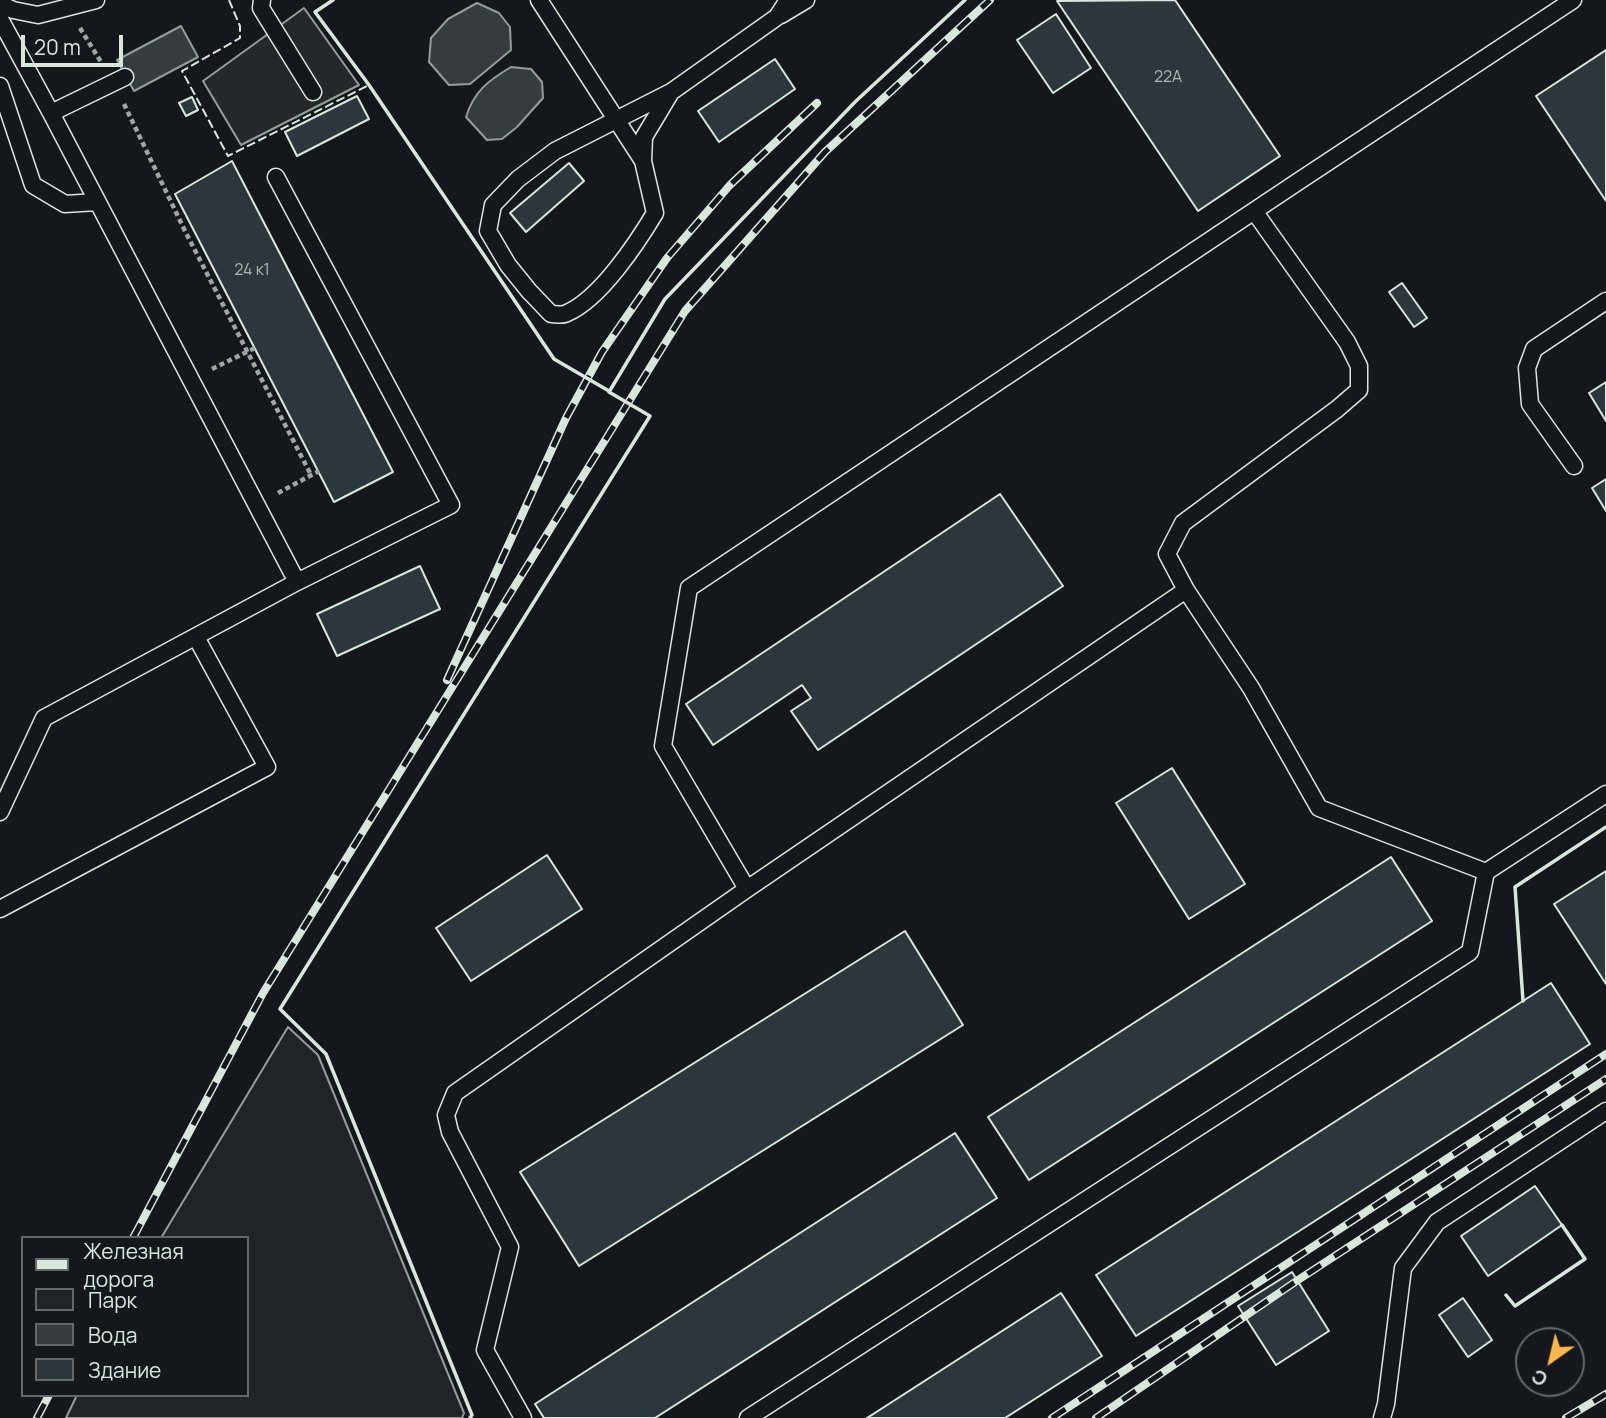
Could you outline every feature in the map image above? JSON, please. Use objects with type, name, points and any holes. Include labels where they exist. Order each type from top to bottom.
[{"type":"lane","points":[[0,4],[13,10],[38,15],[96,0]]},
{"type":"lane","points":[[262,0],[261,8],[313,92]]},
{"type":"lane","points":[[539,0],[643,161]]},
{"type":"lane","points":[[778,17],[788,0]]},
{"type":"lane","points":[[671,92],[644,137],[643,161],[655,213],[638,242],[586,302],[564,315],[551,314],[508,265],[488,231],[493,205],[518,179],[555,151],[671,92],[806,0]]},
{"type":"lane","points":[[747,889],[663,746],[689,588],[1573,0]]},
{"type":"lane","points":[[0,19],[297,582]]},
{"type":"lane","points":[[51,113],[119,79]]},
{"type":"lane","points":[[0,86],[33,185],[65,204],[97,202]]},
{"type":"lane","points":[[0,812],[44,718],[297,582],[451,505],[276,177]]},
{"type":"lane","points":[[1254,211],[1347,342],[1359,366],[1359,390],[1183,523],[1167,554],[1186,590],[1251,688],[1319,808],[1486,872]]},
{"type":"lane","points":[[1574,466],[1530,404],[1527,368],[1534,349],[1606,301]]},
{"type":"lane","points":[[523,1418],[485,1350],[510,1247],[450,1132],[446,1115],[455,1093],[747,889],[1186,590]]},
{"type":"lane","points":[[0,909],[267,767],[196,637]]},
{"type":"lane","points":[[748,1418],[1470,952],[1486,872],[1606,794]]},
{"type":"lane","points":[[1382,1418],[1403,1268],[1437,1222],[1606,1111]]},
{"type":"path","points":[[67,8],[119,79],[185,231],[311,475]]},
{"type":"path","points":[[190,380],[255,348]]},
{"type":"path","points":[[256,505],[318,471]]},
{"type":"green space","points":[[288,1027],[318,1055],[464,1413],[462,1418],[66,1418],[76,1397],[248,1397],[248,1236],[162,1236]]},
{"type":"shaded area","points":[[304,8],[359,85],[241,145],[203,81]]},
{"type":"water","points":[[477,3],[499,13],[510,27],[511,50],[470,84],[449,85],[429,62],[431,38],[448,19]]},
{"type":"water","points":[[181,26],[198,57],[134,91],[117,60]]},
{"type":"water","points":[[511,67],[531,69],[542,82],[543,98],[517,127],[502,139],[487,140],[466,117],[473,100],[483,87]]},
{"type":"building","points":[[1175,0],[1280,156],[1198,211],[1057,1]]},
{"type":"building","points":[[1056,14],[1091,68],[1053,93],[1017,40]]},
{"type":"building","points":[[1606,50],[1606,201],[1536,96]]},
{"type":"building","points":[[775,59],[795,89],[719,142],[698,111]]},
{"type":"building","points":[[357,96],[369,119],[297,156],[285,132]]},
{"type":"building","points":[[192,97],[198,110],[186,116],[179,103]]},
{"type":"building","points":[[232,161],[393,472],[334,502],[175,194]]},
{"type":"building","points":[[569,163],[584,181],[526,232],[510,213]]},
{"type":"building","points":[[1402,283],[1427,318],[1414,327],[1389,292]]},
{"type":"building","points":[[1606,382],[1606,421],[1589,393]]},
{"type":"building","points":[[1606,479],[1606,511],[1592,488]]},
{"type":"building","points":[[1000,494],[1063,586],[818,750],[791,711],[811,698],[802,685],[713,745],[686,704]]},
{"type":"building","points":[[420,566],[440,609],[337,656],[317,614]]},
{"type":"building","points":[[1172,768],[1245,884],[1189,919],[1116,803]]},
{"type":"building","points":[[547,855],[582,909],[471,981],[436,928]]},
{"type":"building","points":[[1391,857],[1432,921],[1029,1180],[988,1117]]},
{"type":"building","points":[[1606,871],[1606,984],[1554,904]]},
{"type":"building","points":[[905,931],[963,1025],[579,1266],[520,1172]]},
{"type":"building","points":[[1551,983],[1590,1044],[1136,1336],[1096,1275]]},
{"type":"building","points":[[955,1133],[997,1198],[655,1418],[544,1418],[535,1404]]},
{"type":"building","points":[[1535,1186],[1562,1225],[1488,1276],[1461,1236]]},
{"type":"building","points":[[1292,1272],[1329,1331],[1276,1365],[1238,1306]]},
{"type":"building","points":[[1061,1293],[1102,1356],[1005,1418],[867,1418]]},
{"type":"building","points":[[1463,1298],[1492,1340],[1468,1357],[1439,1315]]},
{"type":"railway","points":[[134,1236],[263,993],[685,311],[825,152],[990,0]]},
{"type":"railway","points":[[447,680],[566,418],[602,352],[667,258],[730,185],[817,103]]},
{"type":"railway","points":[[1052,1418],[1606,1054]]},
{"type":"railway","points":[[1096,1418],[1298,1280],[1606,1079]]},
{"type":"railway","points":[[1566,1418],[1606,1394]]},
{"type":"railway","points":[[37,1418],[48,1397]]},
{"type":"fence","points":[[229,0],[240,26],[240,38],[182,71],[228,156],[369,85]]},
{"type":"wall","points":[[333,0],[315,12],[369,85],[554,359],[609,391]]},
{"type":"wall","points":[[470,1418],[472,1415],[326,1054],[280,1009],[650,416],[609,392],[665,299],[856,101],[965,0]]},
{"type":"wall","points":[[1523,1001],[1515,887],[1606,827]]},
{"type":"wall","points":[[1506,1295],[1515,1306],[1585,1259],[1562,1225]]}]
